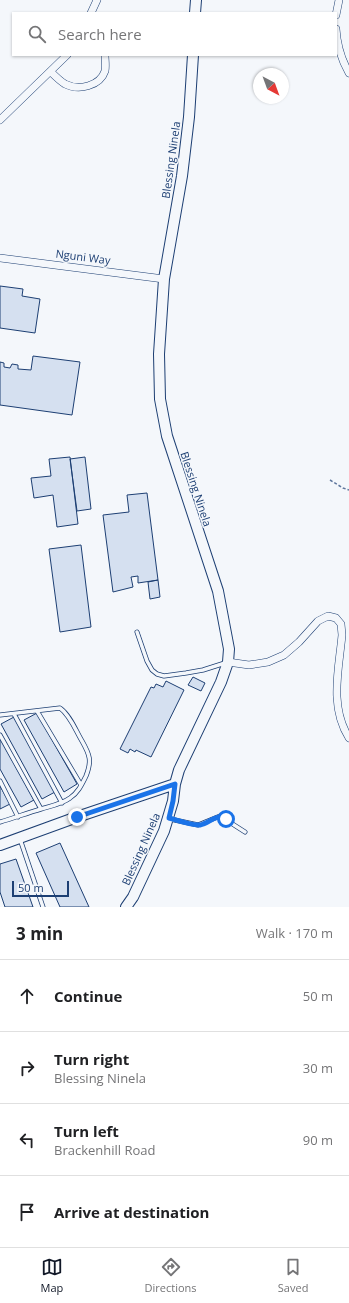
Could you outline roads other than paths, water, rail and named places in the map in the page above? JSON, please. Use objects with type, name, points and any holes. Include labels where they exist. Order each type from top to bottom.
[{"type":"street","points":[[91,12],[97,0]]},
{"type":"street","points":[[195,12],[196,0]]},
{"type":"street","points":[[336,12],[338,0]]},
{"type":"street","points":[[337,45],[349,73]]},
{"type":"street","points":[[0,120],[66,56]]},
{"type":"street","points":[[51,72],[65,84],[77,86],[95,84],[102,78],[105,70],[105,56]]},
{"type":"street","name":"Blessing Ninela","points":[[126,907],[133,897],[164,831],[169,818],[179,770],[228,662],[228,639],[218,591],[167,436],[160,399],[160,354],[164,279],[182,176],[190,117],[193,56]]},
{"type":"street","name":"Nguni Way","points":[[0,258],[164,279]]},
{"type":"street","points":[[228,662],[249,665],[268,662],[284,655],[299,642],[318,621],[328,616],[336,618],[341,624],[342,635],[336,699],[339,717],[349,738]]},
{"type":"street","points":[[0,845],[175,784]]},
{"type":"lane","points":[[137,632],[147,660],[152,670],[157,674],[164,676],[203,670],[228,662]]},
{"type":"lane","points":[[0,715],[60,708],[74,726],[88,751],[90,761],[89,769],[81,785],[77,792],[70,798],[62,803],[0,822]]},
{"type":"lane","points":[[37,711],[81,785]]},
{"type":"lane","points":[[14,714],[62,803]]},
{"type":"lane","points":[[0,735],[41,809]]},
{"type":"lane","points":[[0,781],[18,817]]},
{"type":"lane","points":[[169,818],[198,825],[220,816],[245,832]]},
{"type":"lane","points":[[20,838],[43,907]]}]
